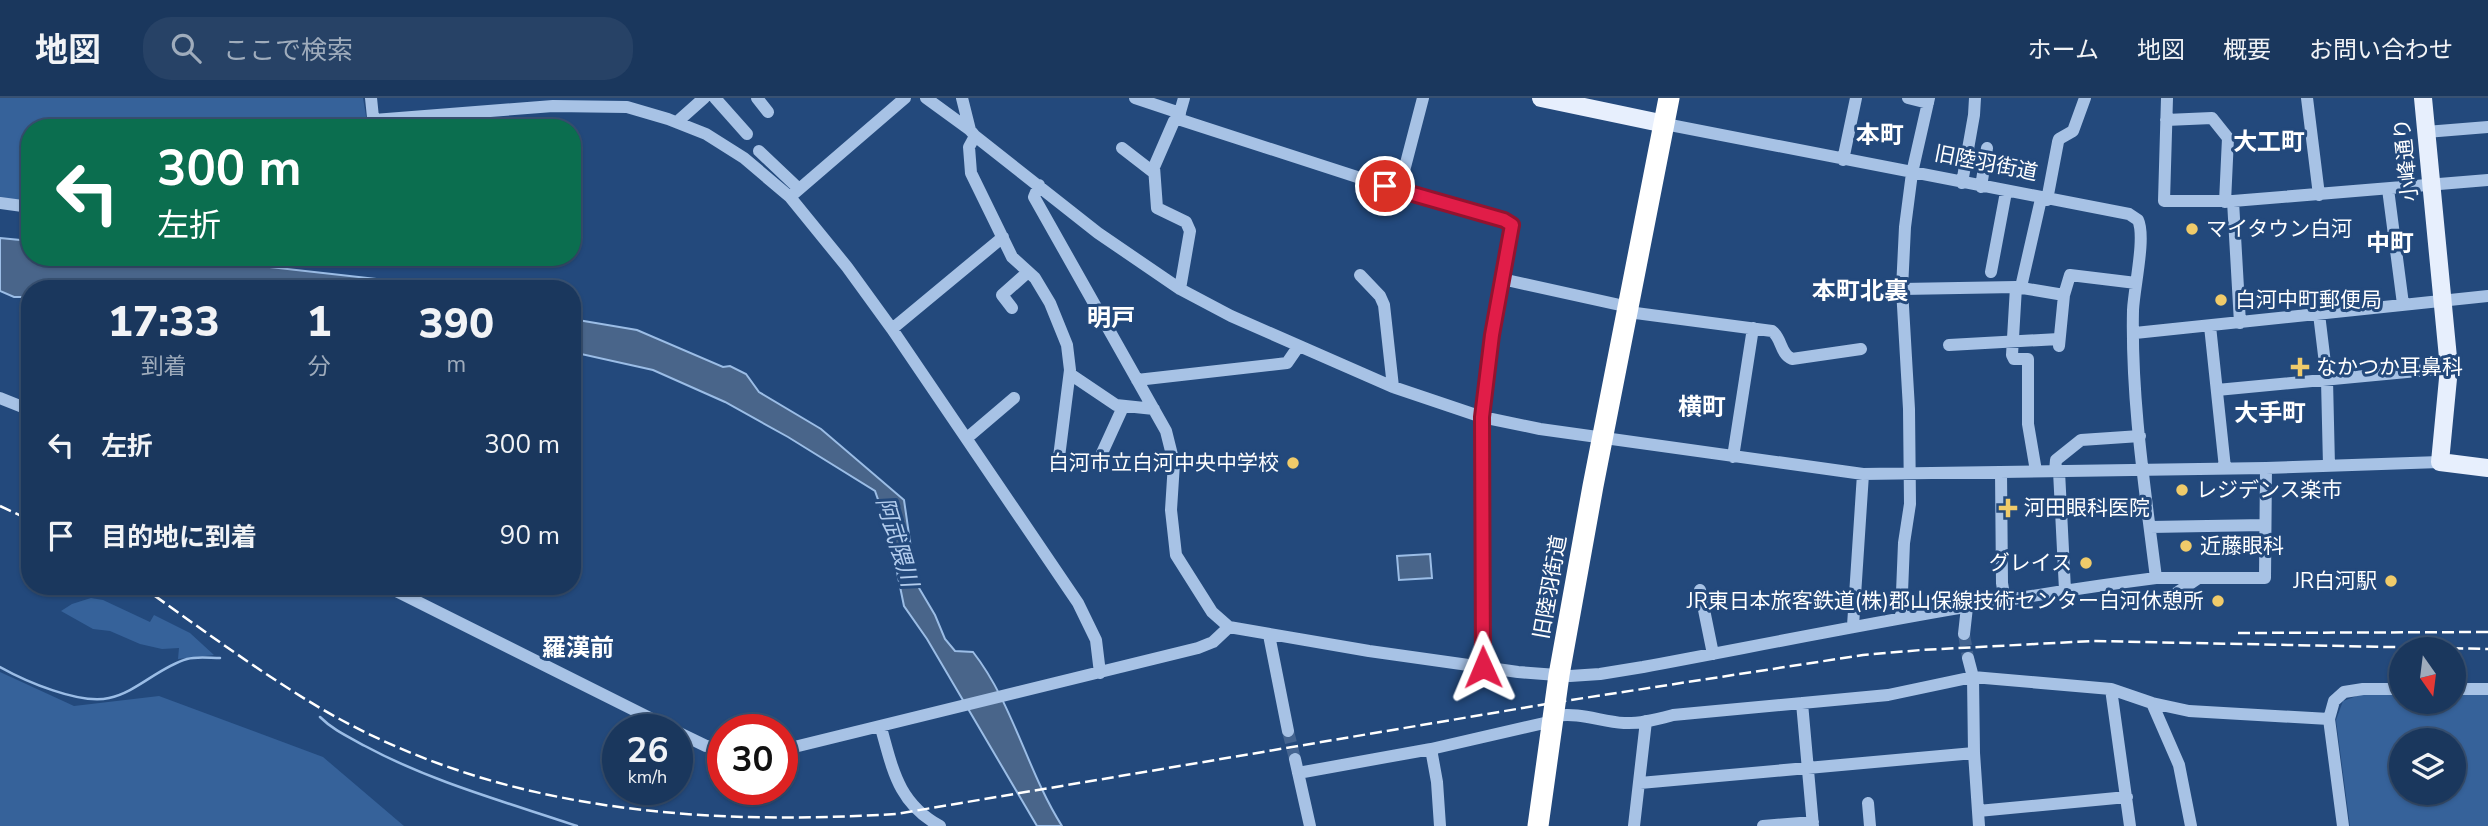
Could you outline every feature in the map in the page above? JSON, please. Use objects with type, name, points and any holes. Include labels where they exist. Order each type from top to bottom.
[{"type":"highway","points":[[1665,124],[1669,98]]},
{"type":"highway","name":"旧陸羽街道","points":[[1538,826],[1559,675],[1665,124]]},
{"type":"main road","points":[[1541,98],[1665,124]]},
{"type":"main road","name":"小峰通り","points":[[2423,98],[2449,368],[2440,462]]},
{"type":"main road","points":[[2440,462],[2488,468]]},
{"type":"street","points":[[371,98],[373,119]]},
{"type":"street","points":[[677,122],[704,98]]},
{"type":"street","points":[[715,98],[747,134]]},
{"type":"street","points":[[757,98],[768,112]]},
{"type":"street","points":[[794,193],[905,98]]},
{"type":"street","points":[[926,98],[1098,233],[1180,289],[1298,347],[1393,387],[1482,417],[1540,429],[1863,474],[2266,468],[2440,462]]},
{"type":"street","points":[[962,98],[972,133],[969,146],[971,173],[1012,257],[1028,272],[1045,295],[1063,330],[1070,374],[1059,457]]},
{"type":"street","points":[[1135,98],[1179,116],[1399,190],[1511,223],[1482,417],[1483,667]]},
{"type":"street","points":[[1180,289],[1190,231],[1186,222],[1157,208],[1153,172],[1174,121],[1179,116],[1184,98]]},
{"type":"street","points":[[1399,190],[1423,98]]},
{"type":"street","points":[[1843,160],[1856,98]]},
{"type":"street","points":[[1901,617],[1904,543],[1910,504],[1909,409],[1902,289],[1905,228],[1912,173],[1928,100],[1908,98]]},
{"type":"street","points":[[1962,183],[1975,98]]},
{"type":"street","points":[[2036,471],[2028,424],[2028,359],[2014,359],[2012,342],[2019,287],[2059,139],[2073,131],[2085,98]]},
{"type":"street","points":[[2167,98],[2164,201],[2229,201],[2488,180]]},
{"type":"street","points":[[2307,98],[2319,195]]},
{"type":"street","points":[[424,119],[553,106],[627,107],[706,134],[794,193]]},
{"type":"street","points":[[2166,120],[2212,118],[2228,138],[2229,201],[2240,323]]},
{"type":"street","name":"旧陸羽街道","points":[[1665,124],[2129,214],[2138,220],[2141,233],[2133,311],[2133,346],[2142,469],[2156,578]]},
{"type":"street","points":[[2426,132],[2488,127]]},
{"type":"street","points":[[1122,148],[1153,172]]},
{"type":"street","points":[[1981,187],[1987,148]]},
{"type":"street","points":[[759,151],[777,160],[794,193],[892,329],[1078,603],[1096,640],[1100,673]]},
{"type":"street","points":[[1039,185],[1034,197],[1166,431],[1174,463],[1171,510],[1176,555],[1212,611],[1229,627],[1483,667],[1559,675],[1600,674],[1901,617],[2066,590],[2156,578],[2264,578],[2266,468]]},
{"type":"street","points":[[2388,189],[2403,304]]},
{"type":"street","points":[[1991,272],[2006,191]]},
{"type":"street","points":[[0,203],[21,206]]},
{"type":"street","points":[[892,329],[1003,237]]},
{"type":"street","points":[[1012,308],[1002,295],[1028,272]]},
{"type":"street","points":[[1360,275],[1380,296],[1384,305],[1393,387]]},
{"type":"street","points":[[1949,345],[2059,342],[2064,295],[2070,275],[2136,283]]},
{"type":"street","points":[[1502,279],[1628,309],[1776,334],[1785,355],[1792,359],[1861,349]]},
{"type":"street","points":[[1902,289],[2019,287],[2064,295]]},
{"type":"street","points":[[2135,333],[2488,296]]},
{"type":"street","points":[[2319,314],[2327,380],[2329,466]]},
{"type":"street","points":[[2210,326],[2225,468]]},
{"type":"street","points":[[1733,457],[1753,328]]},
{"type":"street","points":[[1137,380],[1287,363],[1298,347]]},
{"type":"street","points":[[2217,390],[2449,368]]},
{"type":"street","points":[[1070,374],[1107,400],[1124,407],[1154,409]]},
{"type":"street","points":[[0,398],[21,406]]},
{"type":"street","points":[[967,438],[1014,398]]},
{"type":"street","points":[[1102,453],[1124,407]]},
{"type":"street","points":[[2066,590],[2056,460],[2081,440],[2140,436]]},
{"type":"street","points":[[2001,472],[2002,583],[2005,601]]},
{"type":"street","points":[[1853,626],[1863,474]]},
{"type":"street","points":[[2150,527],[2265,525]]},
{"type":"street","points":[[2172,596],[2198,578]]},
{"type":"street","points":[[1700,590],[1713,654]]},
{"type":"street","points":[[404,595],[641,714]]},
{"type":"street","points":[[1964,634],[1967,607]]},
{"type":"street","points":[[798,746],[1198,648],[1213,642],[1229,627]]},
{"type":"street","points":[[1269,635],[1288,731]]},
{"type":"street","points":[[1968,658],[1973,677],[1979,826]]},
{"type":"street","points":[[1298,773],[1431,749],[1553,718],[1592,716],[1624,723],[1646,721],[1673,715],[1888,695],[1973,677],[2111,689],[2152,703],[2189,711],[2329,719]]},
{"type":"street","points":[[2111,689],[2130,826]]},
{"type":"street","points":[[2343,826],[2329,719],[2334,701],[2344,692],[2389,689]]},
{"type":"street","points":[[2466,689],[2488,689]]},
{"type":"street","points":[[1763,826],[1813,824],[1802,703]]},
{"type":"street","points":[[2152,703],[2179,765],[2191,826]]},
{"type":"street","points":[[1634,826],[1646,721]]},
{"type":"street","points":[[881,727],[897,782],[907,799],[920,814],[940,826]]},
{"type":"street","points":[[1431,749],[1437,782],[1440,826]]},
{"type":"street","points":[[1640,783],[1974,753]]},
{"type":"street","points":[[1295,759],[1310,826]]},
{"type":"street","points":[[1978,811],[2127,797]]},
{"type":"street","points":[[1868,803],[1870,826]]},
{"type":"shaded area","points":[[0,98],[363,98],[366,119],[21,119],[21,201],[0,198]]},
{"type":"shaded area","points":[[91,598],[103,600],[150,622],[154,615],[190,633],[214,655],[178,659],[179,648],[162,649],[140,644],[110,631],[93,629],[61,611]]},
{"type":"shaded area","points":[[0,672],[74,706],[159,696],[323,757],[404,826],[0,826]]},
{"type":"shaded area","points":[[2365,693],[2389,694],[2389,714],[2466,714],[2466,693],[2488,694],[2488,826],[2350,826],[2336,720],[2343,701]]},
{"type":"water","points":[[0,238],[21,240],[21,266],[260,266],[385,280],[21,280],[21,297],[0,291]]},
{"type":"water","name":"阿武隈川","points":[[581,321],[637,330],[723,367],[730,366],[746,374],[759,392],[821,429],[904,500],[916,583],[935,615],[945,639],[955,651],[973,652],[987,672],[1062,826],[1037,826],[927,639],[904,606],[888,528],[875,491],[725,402],[653,370],[581,354]]},
{"type":"water","points":[[1430,554],[1432,578],[1399,580],[1397,556]]},
{"type":"waterway","points":[[0,667],[68,695],[97,699],[119,695],[187,659],[220,658]]},
{"type":"waterway","points":[[320,717],[330,726],[390,759],[470,790],[577,826]]},
{"type":"tunnel","points":[[1964,634],[1968,658]]},
{"type":"tunnel","points":[[1288,731],[1295,759]]},
{"type":"railway","points":[[0,506],[21,516]]},
{"type":"railway","points":[[154,595],[320,708],[387,743],[456,770],[527,790],[599,804],[672,813],[746,817],[896,814],[1558,702],[1863,655],[2093,641],[2488,649]]},
{"type":"railway","points":[[2238,633],[2488,632]]},
{"type":"place","name":"マイタウン白河","points":[[2192,229]]},
{"type":"place","name":"白河中町郵便局","points":[[2221,300]]},
{"type":"place","name":"なかつか耳鼻科","points":[[2300,367]]},
{"type":"place","name":"白河市立白河中央中学校","points":[[1293,463]]},
{"type":"place","name":"レジデンス楽市","points":[[2182,490]]},
{"type":"place","name":"河田眼科医院","points":[[2008,508]]},
{"type":"place","name":"近藤眼科","points":[[2186,546]]},
{"type":"place","name":"グレイス","points":[[2086,563]]},
{"type":"place","name":"JR白河駅","points":[[2391,581]]},
{"type":"place","name":"JR東日本旅客鉄道(株)郡山保線技術センター白河休憩所","points":[[2218,601]]},
{"type":"district","name":"本町","points":[[1880,135]]},
{"type":"district","name":"大工町","points":[[2269,142]]},
{"type":"district","name":"中町","points":[[2390,243]]},
{"type":"district","name":"本町北裏","points":[[1860,291]]},
{"type":"district","name":"明戸","points":[[1111,318]]},
{"type":"district","name":"横町","points":[[1702,407]]},
{"type":"district","name":"大手町","points":[[2270,413]]},
{"type":"district","name":"羅漢前","points":[[578,648]]},
{"type":"route","points":[[1385,186],[1504,220],[1512,225],[1492,335],[1482,417],[1483,667]]}]
